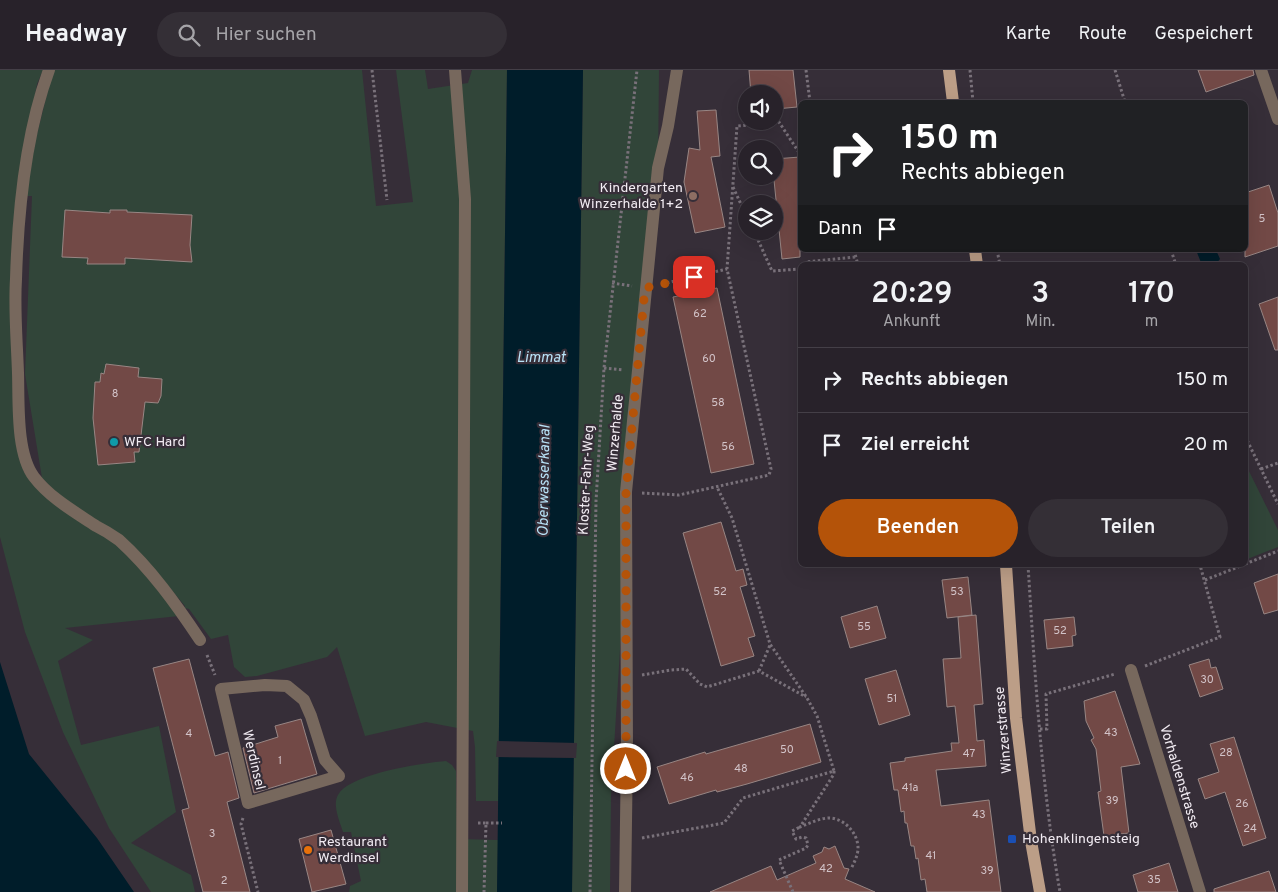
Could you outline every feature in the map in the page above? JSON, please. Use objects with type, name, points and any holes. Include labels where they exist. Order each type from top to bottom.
[{"type":"main road","points":[[949,70],[953,100]]},
{"type":"main road","name":"Winzerstrasse","points":[[1006,567],[1016,718],[1031,841],[1040,892]]},
{"type":"street","points":[[49,70],[39,97],[24,179],[16,280],[21,438],[26,460],[34,477],[47,491],[71,510],[117,539],[146,567],[172,598],[200,640]]},
{"type":"street","points":[[455,70],[465,199],[462,892]]},
{"type":"street","name":"Winzerhalde","points":[[625,892],[626,492],[658,168],[668,126],[676,70]]},
{"type":"street","points":[[1261,70],[1278,120]]},
{"type":"street","name":"Vorhaldenstrasse","points":[[1131,670],[1200,892]]},
{"type":"street","name":"Werdinsel","points":[[265,685],[287,686],[304,700],[312,716],[325,760],[339,776],[248,803],[221,689],[265,685]]},
{"type":"path","points":[[372,70],[386,200]]},
{"type":"path","name":"Kloster-Fahr-Weg","points":[[590,892],[596,501],[604,368],[637,70]]},
{"type":"path","points":[[806,70],[810,100]]},
{"type":"path","points":[[970,70],[973,100]]},
{"type":"path","points":[[1115,70],[1124,100]]},
{"type":"path","points":[[626,492],[679,495],[769,475],[771,469],[727,269],[737,126],[779,122],[798,151]]},
{"type":"path","points":[[733,186],[738,197]]},
{"type":"path","points":[[758,240],[772,271],[798,269]]},
{"type":"path","points":[[855,252],[857,262]]},
{"type":"path","points":[[806,262],[856,257]]},
{"type":"path","points":[[645,288],[727,269]]},
{"type":"path","points":[[1248,442],[1278,504]]},
{"type":"path","points":[[1261,469],[1278,463]]},
{"type":"path","points":[[717,487],[732,518],[770,644],[817,716],[834,771],[834,774],[800,827]]},
{"type":"path","points":[[1248,562],[1278,551]]},
{"type":"path","points":[[1028,567],[1048,815],[1060,892]]},
{"type":"path","points":[[1152,664],[1220,637],[1201,567]]},
{"type":"path","points":[[1205,580],[1237,567]]},
{"type":"path","points":[[200,640],[221,689]]},
{"type":"path","points":[[759,671],[770,644]]},
{"type":"path","points":[[626,676],[686,670],[700,684],[707,687],[759,671],[807,698]]},
{"type":"path","points":[[1040,730],[1047,729],[1046,694],[1107,676]]},
{"type":"path","points":[[625,842],[724,824],[743,798],[834,771]]},
{"type":"path","points":[[248,803],[241,824],[258,892]]},
{"type":"path","points":[[793,892],[779,860],[806,848],[808,845],[806,838],[802,837],[796,840],[792,831],[800,827],[821,819],[832,818],[842,821],[850,828],[856,838],[858,850],[851,869]]},
{"type":"path","points":[[463,823],[502,823]]},
{"type":"path","points":[[484,892],[486,823]]},
{"type":"green space","points":[[0,70],[43,70],[37,84],[13,223],[17,439],[24,472],[37,489],[116,543],[133,560],[179,616],[65,628],[93,640],[58,661],[81,745],[159,726],[176,812],[131,843],[191,875],[195,892],[151,892],[109,828],[63,732],[25,632],[0,537]]},
{"type":"green space","points":[[53,70],[362,70],[376,206],[413,202],[396,70],[425,70],[428,89],[468,83],[472,70],[507,70],[498,801],[476,801],[473,731],[426,722],[365,736],[337,647],[327,657],[257,676],[245,677],[234,667],[228,635],[211,639],[189,609],[185,608],[150,564],[58,494],[42,478],[25,374],[32,196],[26,196],[35,142]]},
{"type":"green space","points":[[583,70],[659,70],[658,168],[637,371],[611,797],[610,892],[572,892]]},
{"type":"green space","points":[[1248,469],[1278,530],[1278,547],[1248,559]]},
{"type":"green space","points":[[446,761],[456,771],[457,839],[498,840],[497,892],[349,892],[350,886],[361,881],[351,832],[343,832],[337,814],[336,799],[338,795],[356,781],[371,776],[404,767]]},
{"type":"water","name":"Limmat","points":[[507,70],[583,70],[572,892],[497,892]]},
{"type":"water","points":[[1197,252],[1217,252],[1220,259],[1218,262],[1201,262]]},
{"type":"water","points":[[0,662],[29,754],[97,838],[134,892],[0,892]]},
{"type":"pier","points":[[497,741],[577,743],[576,758],[496,757]]},
{"type":"building","points":[[749,70],[793,70],[797,107],[783,108],[783,85],[750,85]]},
{"type":"building","points":[[1198,70],[1253,70],[1254,75],[1206,92]]},
{"type":"building","points":[[716,110],[720,156],[711,157],[725,227],[695,233],[684,182],[689,148],[700,150],[697,111]]},
{"type":"building","points":[[798,157],[798,252],[800,252],[800,257],[782,259],[780,240],[783,240],[783,195],[776,195],[775,185],[783,185],[783,158]]},
{"type":"building","points":[[1269,185],[1278,213],[1278,246],[1245,257],[1245,252],[1248,252],[1248,192]]},
{"type":"building","points":[[65,210],[110,213],[110,210],[127,210],[127,212],[192,215],[190,245],[192,262],[125,258],[125,264],[87,264],[88,258],[62,257]]},
{"type":"building","points":[[717,288],[754,464],[711,473],[673,297]]},
{"type":"building","points":[[1278,297],[1278,350],[1275,350],[1259,304]]},
{"type":"building","points":[[106,364],[139,368],[138,377],[162,379],[161,396],[158,403],[145,402],[139,452],[134,452],[135,462],[98,465],[93,418],[95,382],[100,382],[101,373],[104,374]]},
{"type":"building","points":[[721,522],[736,571],[743,569],[747,585],[740,587],[755,636],[748,638],[754,656],[721,666],[683,533]]},
{"type":"building","points":[[1278,574],[1278,610],[1264,614],[1254,583]]},
{"type":"building","points":[[968,577],[972,615],[947,618],[942,580]]},
{"type":"building","points":[[877,606],[886,638],[850,648],[841,617]]},
{"type":"building","points":[[976,615],[983,704],[974,705],[977,741],[984,740],[986,766],[936,770],[941,806],[989,800],[1001,892],[927,892],[925,879],[921,880],[914,846],[911,846],[904,811],[901,812],[898,790],[894,790],[890,763],[905,761],[905,758],[952,751],[951,743],[959,743],[955,706],[947,707],[943,659],[961,658],[958,617]]},
{"type":"building","points":[[1074,617],[1076,635],[1072,636],[1073,646],[1047,649],[1044,620]]},
{"type":"building","points":[[189,659],[215,756],[228,752],[239,798],[227,802],[250,892],[203,892],[182,810],[189,808],[153,668]]},
{"type":"building","points":[[1209,659],[1211,668],[1216,667],[1223,689],[1200,697],[1189,665]]},
{"type":"building","points":[[896,670],[910,715],[879,725],[865,679]]},
{"type":"building","points":[[1115,691],[1140,764],[1121,767],[1129,833],[1104,836],[1098,792],[1101,791],[1096,749],[1091,740],[1094,738],[1086,721],[1084,701]]},
{"type":"building","points":[[301,719],[317,774],[254,793],[243,748],[278,737],[275,726]]},
{"type":"building","points":[[810,724],[821,762],[669,804],[657,767]]},
{"type":"building","points":[[1234,737],[1266,838],[1243,846],[1225,792],[1205,799],[1198,779],[1219,772],[1210,744]]},
{"type":"building","points":[[331,830],[346,884],[312,892],[299,839]]},
{"type":"building","points":[[835,846],[844,868],[849,869],[845,879],[875,892],[710,892],[771,866],[777,880],[816,863],[813,856],[822,852],[824,847],[829,849]]},
{"type":"building","points":[[1169,863],[1178,892],[1138,892],[1133,875]]},
{"type":"building","points":[[1269,871],[1276,892],[1214,892],[1214,889]]},
{"type":"place","name":"Kindergarten Winzerhalde 1+2","points":[[693,196]]},
{"type":"place","name":"WFC Hard","points":[[114,442]]},
{"type":"place","name":"Hohenklingensteig","points":[[1012,839]]},
{"type":"place","name":"Restaurant Werdinsel","points":[[308,850]]},
{"type":"route","points":[[626,769],[626,492],[645,288],[694,277]]},
{"type":"water label","name":"Oberwasserkanal","points":[[545,481]]}]
